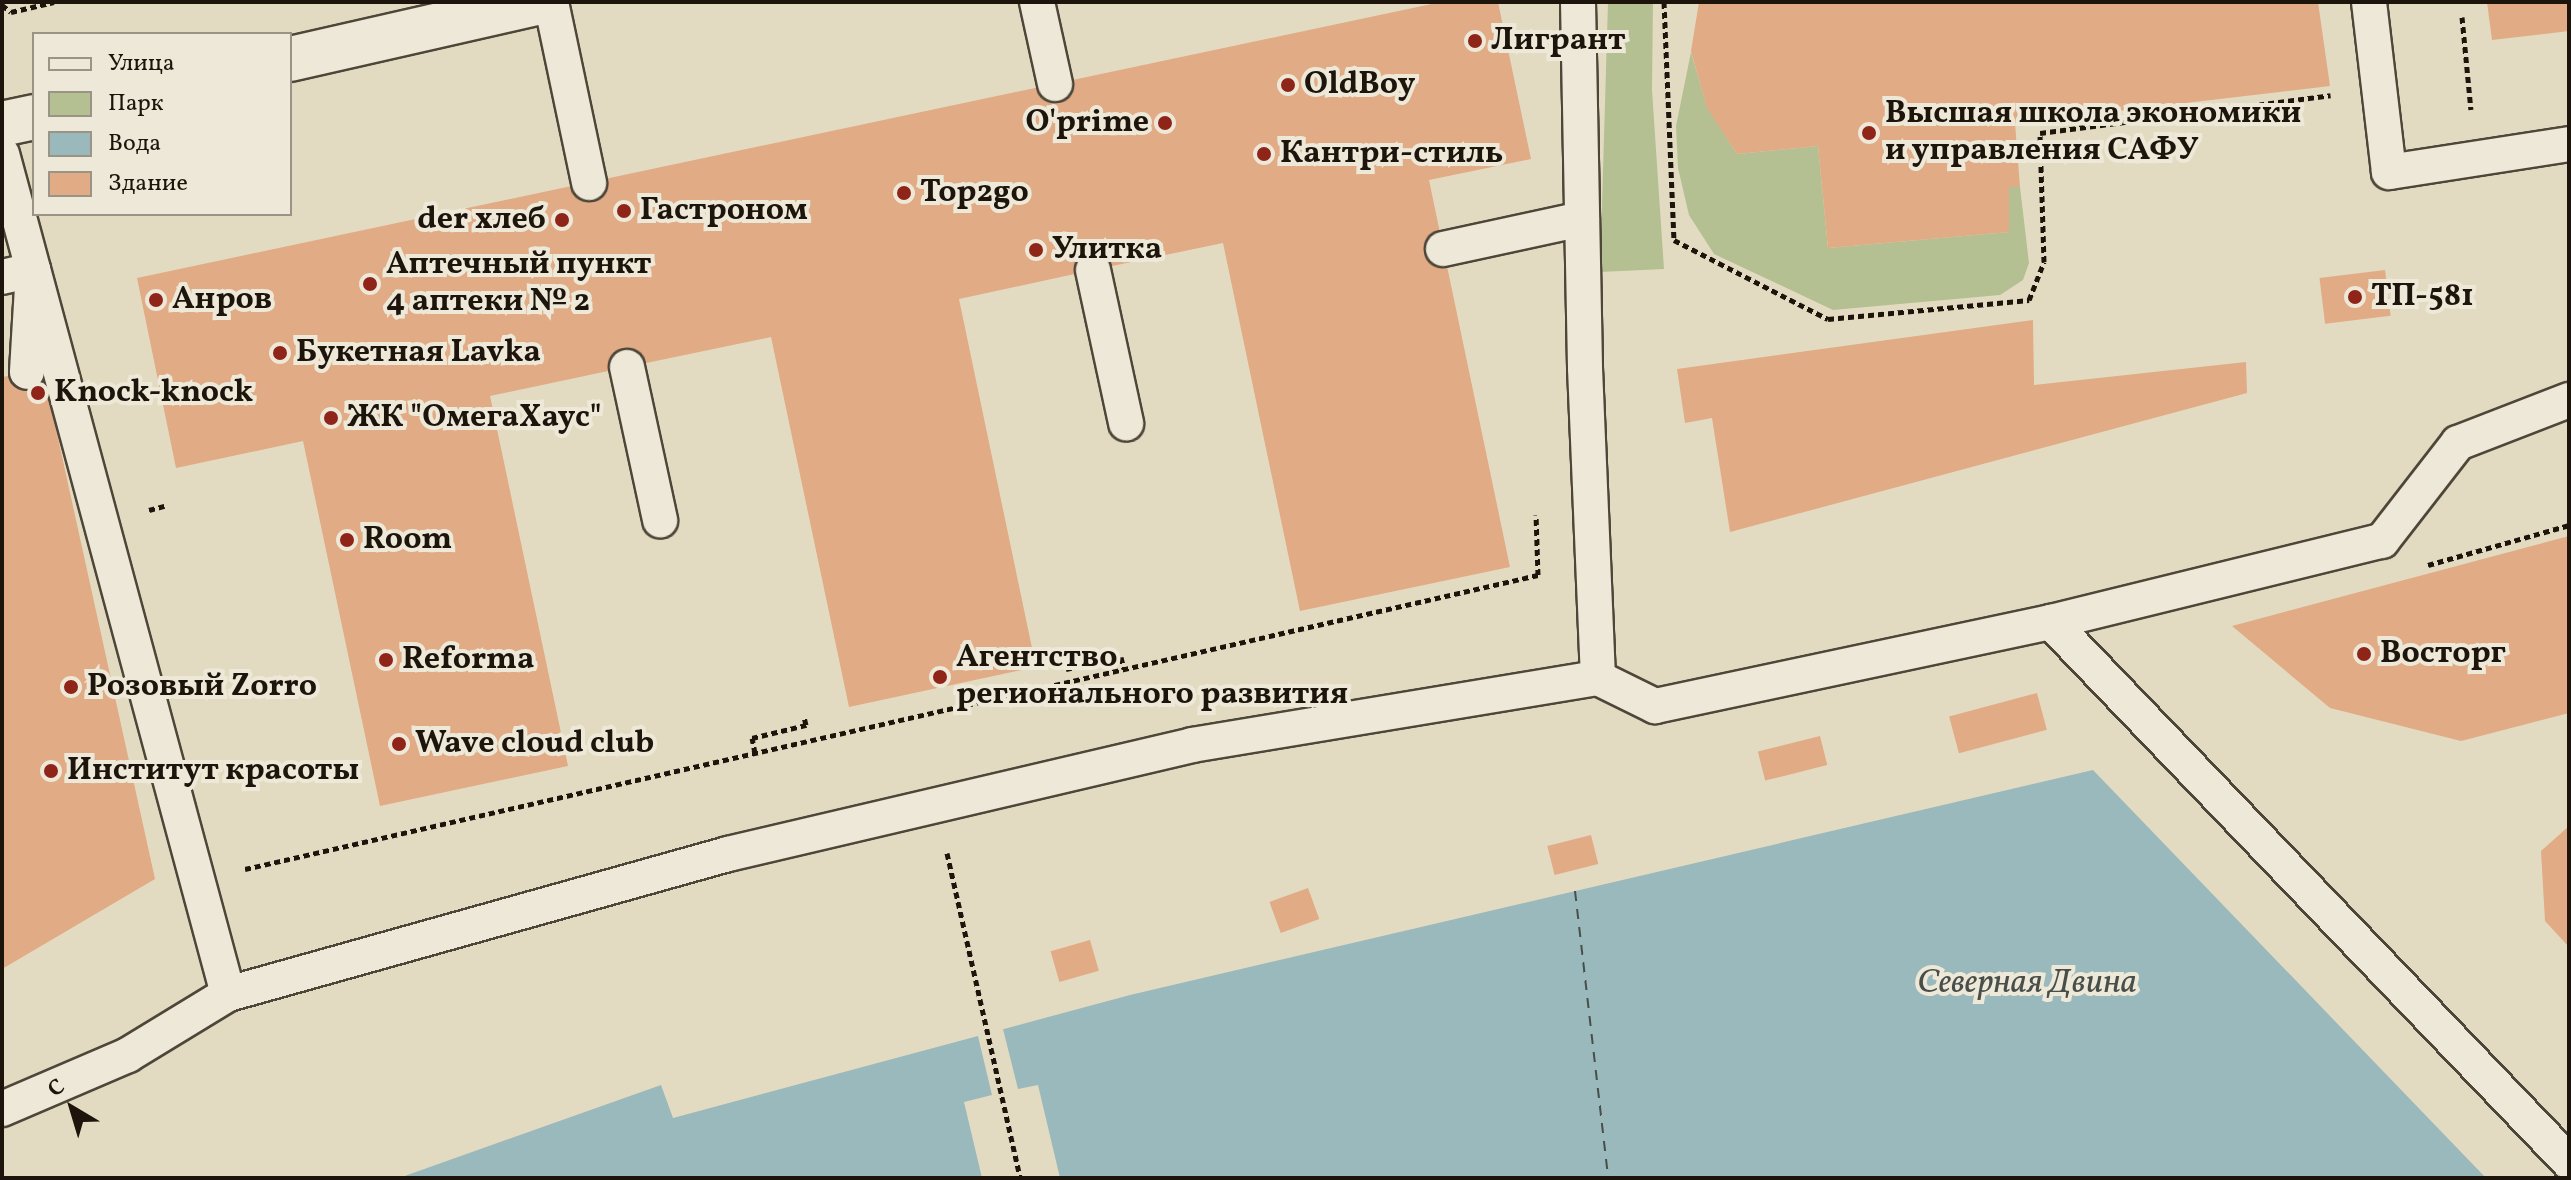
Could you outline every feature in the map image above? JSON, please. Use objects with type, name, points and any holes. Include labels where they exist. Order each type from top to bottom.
[{"type":"street","points":[[292,59],[540,2]]},
{"type":"street","points":[[2,124],[32,117]]},
{"type":"lane","points":[[551,2],[589,183]]},
{"type":"lane","points":[[1037,2],[1055,84]]},
{"type":"lane","points":[[1578,2],[1582,219],[1598,678]]},
{"type":"lane","points":[[2369,2],[2389,172],[2569,144]]},
{"type":"lane","points":[[2,154],[27,372]]},
{"type":"lane","points":[[1443,249],[1582,219]]},
{"type":"lane","points":[[1093,270],[1126,423]]},
{"type":"lane","points":[[18,274],[228,994]]},
{"type":"lane","points":[[627,367],[660,520]]},
{"type":"lane","points":[[2,1109],[128,1055],[228,994],[728,854],[1192,745],[1598,678],[1655,706],[2051,622],[2382,541],[2458,443],[2569,400]]},
{"type":"lane","points":[[2051,622],[2569,1162]]},
{"type":"path","points":[[2,5],[11,12],[54,2]]},
{"type":"path","points":[[1664,2],[1674,240],[1828,319],[2029,300],[2044,262],[2040,133],[2343,93]]},
{"type":"path","points":[[2462,17],[2472,116]]},
{"type":"path","points":[[234,872],[1538,575],[1536,513]]},
{"type":"path","points":[[1066,661],[1066,669],[1121,657],[1124,669]]},
{"type":"path","points":[[755,753],[752,738],[806,725],[804,716]]},
{"type":"path","points":[[936,805],[1020,1178]]},
{"type":"green space","points":[[1608,2],[1653,2],[1652,90],[1664,269],[1600,272]]},
{"type":"green space","points":[[1691,52],[1707,107],[1737,154],[1818,146],[1828,248],[2009,232],[2009,187],[2020,187],[2029,263],[2023,280],[2000,295],[1833,310],[1714,254],[1689,215],[1678,168],[1676,126]]},
{"type":"water","name":"Северная Двина","points":[[2093,770],[2486,1178],[399,1178],[661,1085],[673,1118],[1130,995]]},
{"type":"pier","points":[[1002,1025],[1018,1089],[1038,1085],[1060,1178],[982,1178],[964,1102],[992,1095],[977,1032]]},
{"type":"building","name":"ЖК \"ОмегаХаус\"","points":[[1441,2],[1498,2],[1531,159],[1429,180],[1510,567],[1300,611],[1223,243],[1093,270],[959,299],[1036,667],[849,707],[771,337],[627,367],[490,396],[568,766],[380,806],[303,441],[176,468],[137,278]]},
{"type":"building","name":"Высшая школа экономики и управления САФУ","points":[[1699,2],[2318,2],[2330,86],[2015,123],[2020,187],[2009,187],[2009,232],[1828,248],[1818,146],[1737,154],[1707,108],[1691,51]]},
{"type":"building","points":[[2487,2],[2569,2],[2569,31],[2492,40]]},
{"type":"building","name":"ТП-581","points":[[2385,270],[2391,316],[2325,324],[2319,278]]},
{"type":"building","points":[[2033,320],[2034,385],[2246,362],[2247,393],[1730,532],[1712,418],[1685,423],[1677,369]]},
{"type":"building","points":[[43,370],[155,879],[2,969],[2,377]]},
{"type":"building","points":[[2569,536],[2569,713],[2461,741],[2330,708],[2232,626]]},
{"type":"building","points":[[2037,693],[2047,730],[1959,753],[1949,717]]},
{"type":"building","points":[[1820,736],[1827,765],[1765,781],[1758,751]]},
{"type":"building","points":[[2569,826],[2569,947],[2545,921],[2541,851]]},
{"type":"building","points":[[1591,835],[1598,864],[1555,875],[1547,846]]},
{"type":"building","points":[[1308,888],[1319,919],[1281,933],[1269,902]]},
{"type":"building","points":[[1090,940],[1099,971],[1059,982],[1051,951]]},
{"type":"ferry route","points":[[1575,891],[1608,1178]]},
{"type":"place","name":"Лигрант","points":[[1475,41]]},
{"type":"place","name":"OldBoy","points":[[1288,85]]},
{"type":"place","name":"O'prime","points":[[1165,123]]},
{"type":"place","name":"Высшая школа экономики и управления САФУ","points":[[1869,133]]},
{"type":"place","name":"Кантри-стиль","points":[[1264,154]]},
{"type":"place","name":"Top2go","points":[[904,193]]},
{"type":"place","name":"Гастроном","points":[[624,211]]},
{"type":"place","name":"der хлеб","points":[[562,220]]},
{"type":"place","name":"Улитка","points":[[1036,250]]},
{"type":"place","name":"Аптечный пункт 4 аптеки № 2","points":[[370,284]]},
{"type":"place","name":"ТП-581","points":[[2355,297]]},
{"type":"place","name":"Анров","points":[[156,300]]},
{"type":"place","name":"Букетная Lavka","points":[[280,353]]},
{"type":"place","name":"Knock-knock","points":[[38,393]]},
{"type":"place","name":"ЖК \"ОмегаХаус\"","points":[[331,418]]},
{"type":"place","name":"Room","points":[[347,540]]},
{"type":"place","name":"Восторг","points":[[2364,654]]},
{"type":"place","name":"Reforma","points":[[386,660]]},
{"type":"place","name":"Агентство регионального развития","points":[[940,677]]},
{"type":"place","name":"Розовый Zorro","points":[[71,687]]},
{"type":"place","name":"Wave cloud club","points":[[399,744]]},
{"type":"place","name":"Институт красоты","points":[[51,771]]}]
